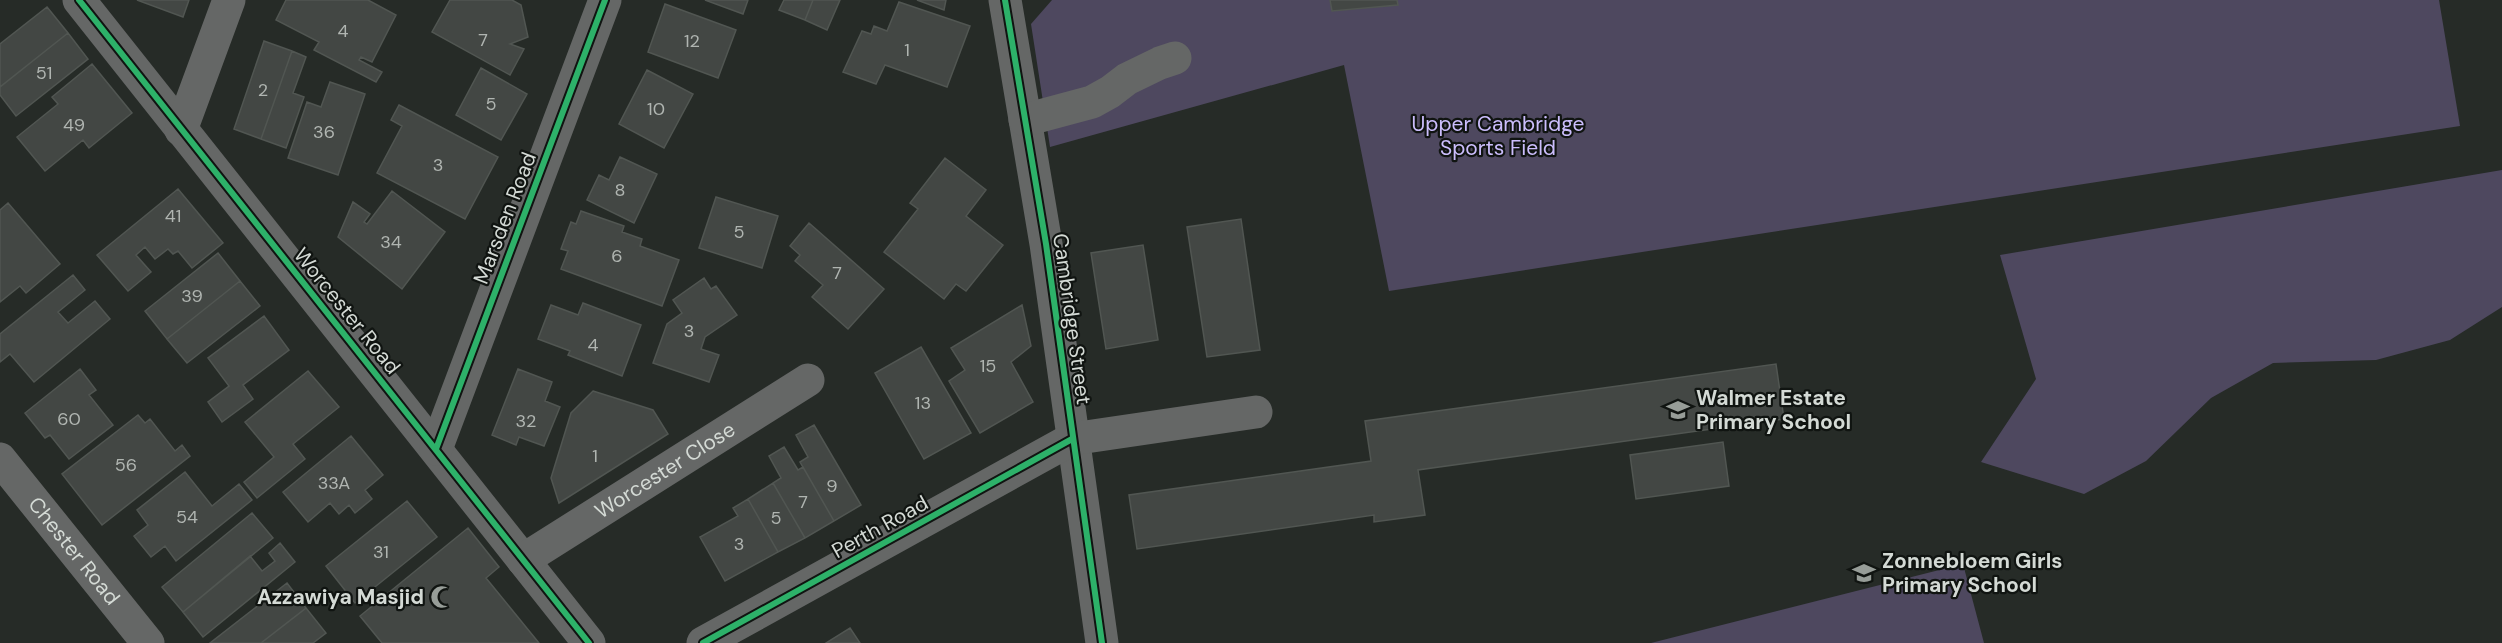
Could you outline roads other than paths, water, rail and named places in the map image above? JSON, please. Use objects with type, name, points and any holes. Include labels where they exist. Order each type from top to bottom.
[{"type":"street","name":"Worcester Road","points":[[78,0],[589,643]]},
{"type":"street","points":[[181,130],[229,0]]},
{"type":"street","name":"Marsden Road","points":[[436,449],[605,0]]},
{"type":"street","name":"Cambridge Street","points":[[1005,0],[1046,244],[1102,643]]},
{"type":"street","points":[[1025,120],[1092,102],[1127,79],[1175,58]]},
{"type":"street","name":"Worcester Close","points":[[523,560],[808,380]]},
{"type":"street","points":[[1072,439],[1256,412]]},
{"type":"street","name":"Perth Road","points":[[703,643],[1072,439]]},
{"type":"street","name":"Chester Road","points":[[0,459],[148,643]]},
{"type":"place","name":"Walmer Estate Primary School","points":[[1678,410]]},
{"type":"place","name":"Zonnebloem Girls Primary School","points":[[1864,573]]},
{"type":"place","name":"Azzawiya Masjid","points":[[442,597]]},
{"type":"park label","name":"Upper Cambridge Sports Field","points":[[1498,136]]}]
